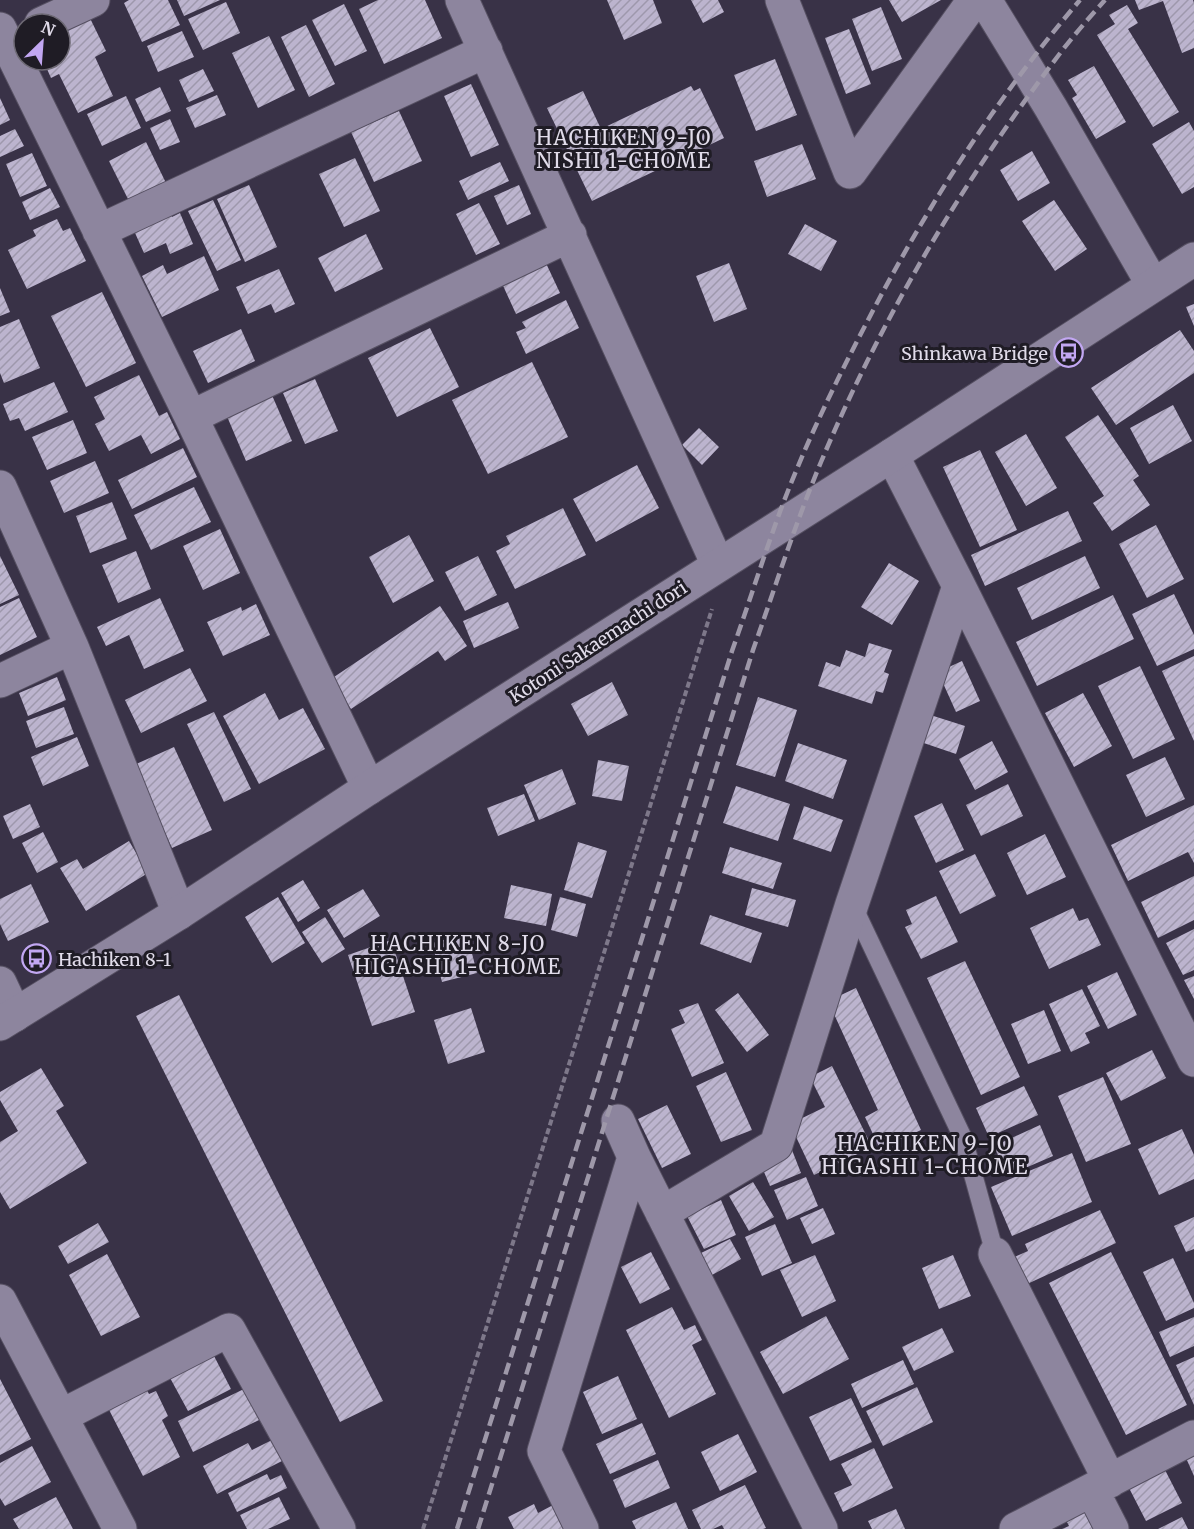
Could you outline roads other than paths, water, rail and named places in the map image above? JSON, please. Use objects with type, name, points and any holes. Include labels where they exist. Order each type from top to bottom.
[{"type":"street","points":[[67,12],[93,0]]},
{"type":"street","points":[[462,0],[718,565]]},
{"type":"street","points":[[782,0],[850,172],[974,0]]},
{"type":"street","points":[[985,0],[1051,108],[1153,285]]},
{"type":"street","points":[[7,36],[369,788]]},
{"type":"street","points":[[99,231],[486,51]]},
{"type":"street","points":[[191,417],[570,235]]},
{"type":"street","name":"Kotoni Sakaemachi dori","points":[[8,1019],[179,913],[369,788],[1194,259]]},
{"type":"street","points":[[892,454],[1194,1060]]},
{"type":"street","points":[[0,487],[72,647],[179,913]]},
{"type":"street","points":[[662,1213],[776,1145],[852,904],[959,586]]},
{"type":"street","points":[[0,681],[72,647]]},
{"type":"street","points":[[0,983],[8,1019]]},
{"type":"street","points":[[618,1121],[821,1529]]},
{"type":"street","points":[[582,1529],[544,1451],[634,1157]]},
{"type":"street","points":[[995,1254],[1101,1485],[1112,1529]]},
{"type":"street","points":[[0,1301],[9,1342],[61,1416],[120,1529]]},
{"type":"street","points":[[61,1416],[229,1330],[339,1529]]},
{"type":"street","points":[[1016,1529],[1194,1437]]},
{"type":"lane","points":[[852,904],[963,1138],[995,1254]]},
{"type":"railway","points":[[457,1529],[732,651],[790,485],[843,368],[913,237],[991,115],[1049,37],[1080,0]]},
{"type":"railway","points":[[478,1529],[753,650],[821,462],[870,355],[957,201],[1023,103],[1081,27],[1105,0]]},
{"type":"place","name":"Shinkawa Bridge","points":[[1069,353]]},
{"type":"place","name":"Hachiken 8-1","points":[[37,959]]},
{"type":"district","name":"HACHIKEN 9-JO NISHI 1-CHOME","points":[[624,148]]},
{"type":"district","name":"HACHIKEN 8-JO HIGASHI 1-CHOME","points":[[458,954]]},
{"type":"district","name":"HACHIKEN 9-JO HIGASHI 1-CHOME","points":[[925,1154]]}]
